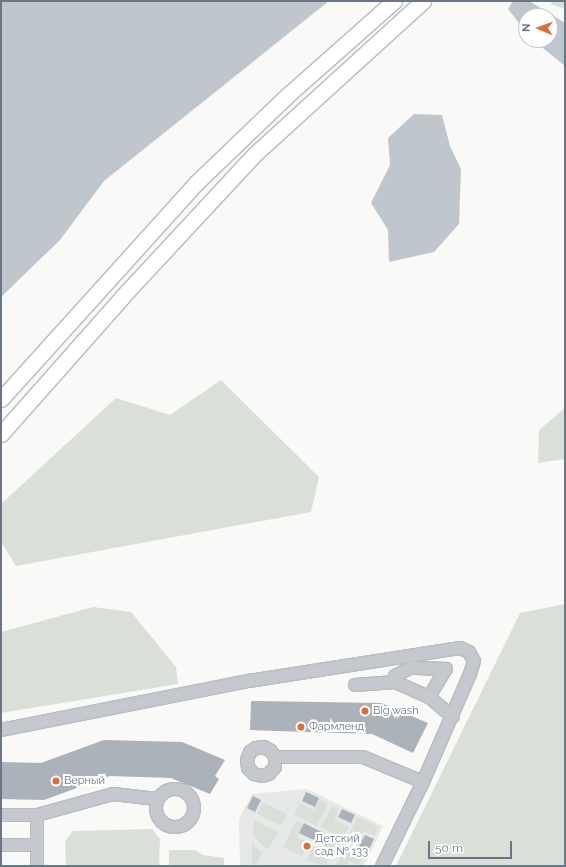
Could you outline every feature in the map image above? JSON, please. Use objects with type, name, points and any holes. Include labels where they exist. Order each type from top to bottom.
[{"type":"main road","points":[[1,399],[196,184],[290,93],[394,1]]},
{"type":"main road","points":[[1,434],[122,297],[256,153],[423,1]]},
{"type":"street","points":[[1,730],[249,681],[460,648],[469,652],[474,661],[453,717],[382,866]]},
{"type":"street","points":[[395,682],[395,676],[405,669],[446,669],[429,696]]},
{"type":"street","points":[[355,685],[395,682],[429,696],[453,717]]},
{"type":"street","points":[[275,757],[363,757],[423,782]]},
{"type":"street","points":[[1,815],[37,815],[113,794],[157,799]]},
{"type":"street","points":[[37,815],[37,866]]},
{"type":"street","points":[[1,845],[36,845]]},
{"type":"shaded area","points":[[1,1],[329,1],[104,181],[60,240],[1,297]]},
{"type":"shaded area","points":[[513,1],[529,1],[540,8],[518,8],[518,22],[508,9]]},
{"type":"shaded area","points":[[553,1],[565,1],[565,9],[550,4]]},
{"type":"shaded area","points":[[558,19],[565,23],[565,66],[543,48],[558,48]]},
{"type":"shaded area","points":[[414,114],[442,115],[450,146],[461,169],[459,224],[434,252],[389,262],[388,230],[371,203],[390,165],[388,138]]},
{"type":"shaded area","points":[[221,380],[319,477],[311,512],[16,566],[1,542],[1,504],[116,398],[170,415]]},
{"type":"shaded area","points":[[565,408],[565,459],[538,463],[539,430]]},
{"type":"shaded area","points":[[565,604],[565,866],[396,866],[520,613]]},
{"type":"shaded area","points":[[93,607],[131,612],[176,667],[178,684],[1,713],[1,632]]},
{"type":"shaded area","name":"Детский сад № 133","points":[[307,789],[383,826],[364,866],[240,866],[239,819],[252,794]]},
{"type":"shaded area","points":[[320,800],[328,804],[317,826],[294,815],[300,803],[314,810]]},
{"type":"shaded area","points":[[262,802],[287,814],[281,826],[257,814]]},
{"type":"shaded area","points":[[332,806],[339,809],[334,820],[349,827],[343,838],[321,827]]},
{"type":"shaded area","points":[[357,817],[379,827],[374,836],[363,831],[357,844],[347,839]]},
{"type":"shaded area","points":[[254,820],[278,832],[268,850],[253,836]]},
{"type":"shaded area","points":[[296,821],[303,824],[297,837],[308,843],[302,856],[283,847]]},
{"type":"shaded area","points":[[152,829],[160,839],[159,866],[67,866],[66,864],[65,841],[73,831]]},
{"type":"shaded area","points":[[332,838],[338,841],[325,866],[307,860],[314,846],[325,851]]},
{"type":"shaded area","points":[[252,843],[262,853],[256,866],[252,866]]},
{"type":"shaded area","points":[[347,846],[364,855],[359,866],[349,861],[347,866],[336,866]]},
{"type":"shaded area","points":[[169,850],[195,850],[203,855],[224,858],[224,866],[169,866]]},
{"type":"building","points":[[251,701],[381,703],[428,723],[413,753],[372,734],[250,730]]},
{"type":"building","points":[[104,740],[182,742],[225,760],[215,776],[219,779],[210,794],[171,778],[110,776],[44,800],[1,799],[1,762],[41,763]]},
{"type":"building","points":[[306,792],[319,798],[315,807],[302,801]]},
{"type":"building","points":[[253,796],[261,800],[255,812],[247,808]]},
{"type":"building","points":[[342,809],[355,815],[351,823],[338,817]]},
{"type":"building","points":[[304,823],[331,837],[326,846],[299,833]]},
{"type":"building","points":[[365,835],[374,839],[367,853],[358,848]]},
{"type":"place","name":"Big wash","points":[[365,711]]},
{"type":"place","name":"Фармленд","points":[[301,727]]},
{"type":"place","name":"Верный","points":[[56,781]]},
{"type":"place","name":"Детский сад № 133","points":[[307,846]]}]
